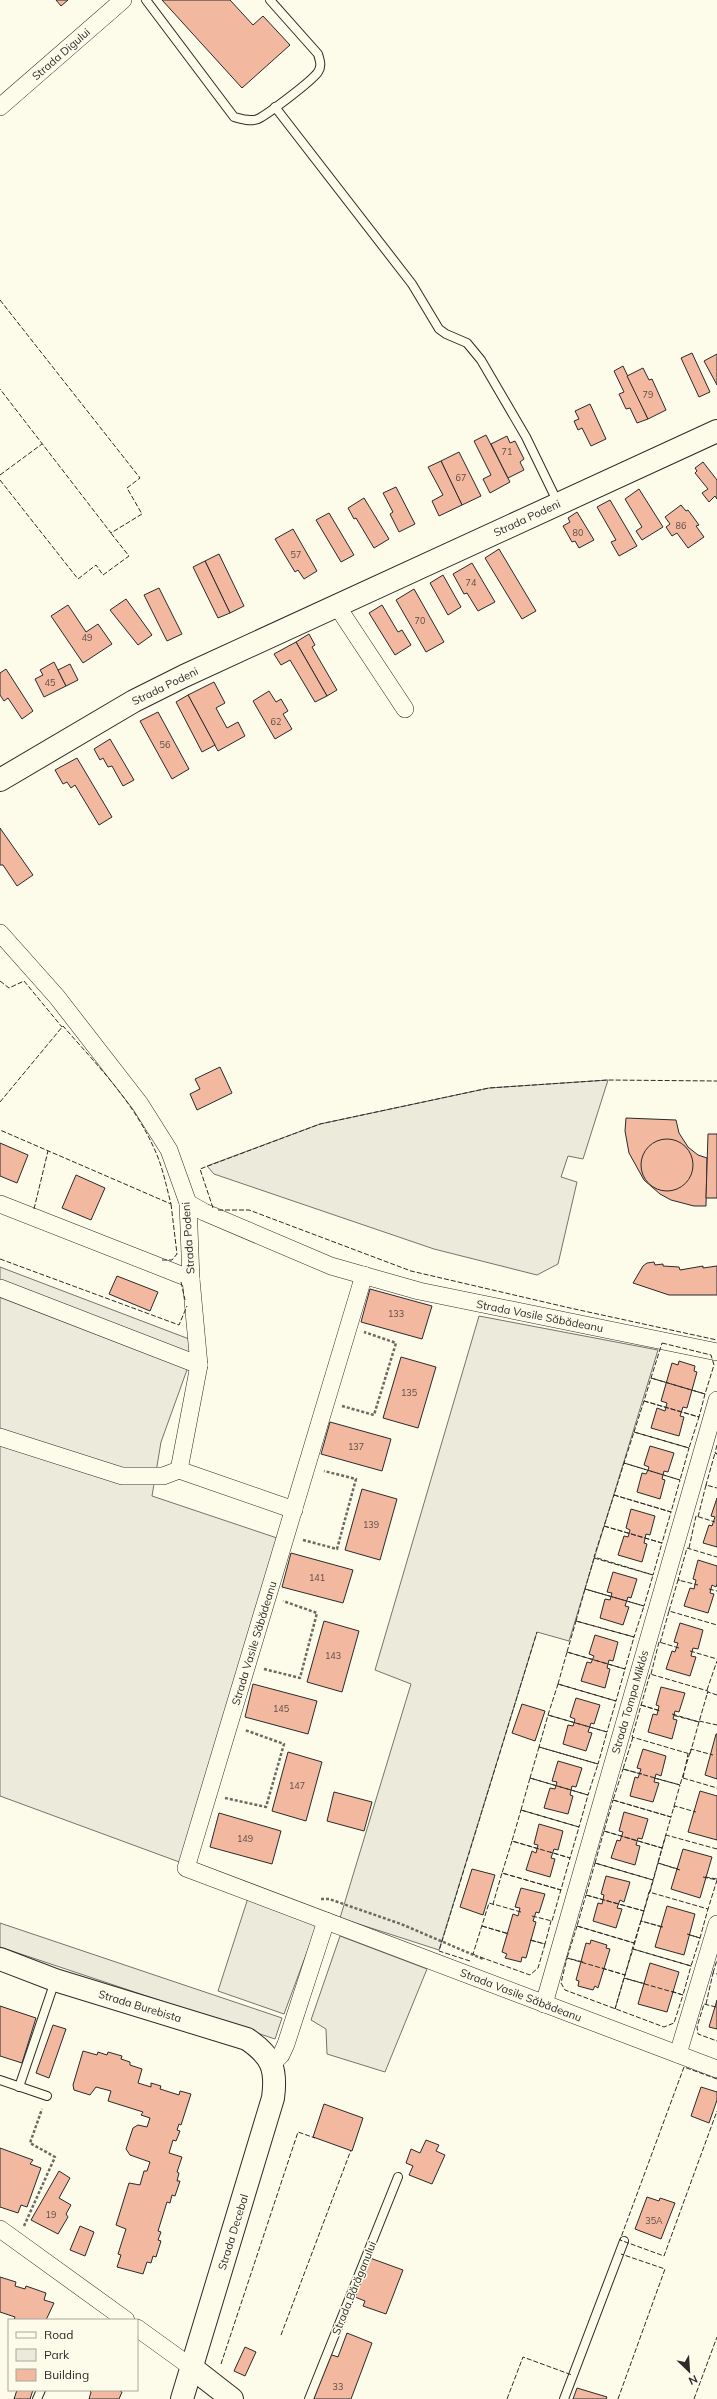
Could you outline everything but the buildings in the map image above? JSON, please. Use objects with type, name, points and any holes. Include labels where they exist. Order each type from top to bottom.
[{"type":"main road","name":"Strada Podeni","points":[[0,780],[134,701],[717,431]]},
{"type":"main road","name":"Strada Burebista","points":[[0,1959],[55,1980],[247,2039],[257,2046],[272,2064]]},
{"type":"main road","name":"Strada Decebal","points":[[182,2399],[273,2098],[276,2078],[272,2064]]},
{"type":"main road","points":[[191,2367],[232,2399]]},
{"type":"street","name":"Strada Digului","points":[[0,107],[123,0]]},
{"type":"street","points":[[337,606],[405,709]]},
{"type":"street","name":"Strada Podeni","points":[[0,933],[57,997],[140,1104],[169,1150],[188,1203],[191,1279],[0,1204]]},
{"type":"street","name":"Strada Vasile Săbădeanu","points":[[188,1203],[204,1212],[330,1266],[419,1291],[717,1352]]},
{"type":"street","name":"Strada Vasile Săbădeanu","points":[[364,1275],[186,1868],[717,2069]]},
{"type":"street","points":[[178,1470],[200,1365],[191,1279]]},
{"type":"street","points":[[0,1288],[200,1365]]},
{"type":"street","name":"Strada Tompa Miklós","points":[[544,2004],[717,1400]]},
{"type":"street","points":[[0,1437],[122,1476],[163,1476],[178,1470],[294,1510]]},
{"type":"street","points":[[272,2064],[281,2055],[286,2044],[326,1921]]},
{"type":"street","points":[[678,2054],[717,1924]]},
{"type":"street","points":[[0,2229],[125,2319]]},
{"type":"street","points":[[138,2329],[191,2367]]},
{"type":"lane","points":[[146,0],[234,117],[244,120],[258,119],[275,107],[318,72],[321,63],[318,54],[270,0]]},
{"type":"lane","points":[[275,107],[412,284],[439,329],[446,334],[467,343],[481,360],[526,437],[559,504]]},
{"type":"lane","points":[[19,2087],[55,1980]]},
{"type":"lane","points":[[0,2080],[47,2096]]},
{"type":"lane","name":"Strada Bărăganului","points":[[309,2399],[398,2178]]},
{"type":"lane","points":[[564,2399],[624,2241]]},
{"type":"path","points":[[337,1405],[374,1415],[396,1343],[359,1331]]},
{"type":"path","points":[[296,1538],[337,1549],[356,1479],[318,1470]]},
{"type":"path","points":[[258,1667],[300,1678],[317,1613],[278,1600]]},
{"type":"path","points":[[220,1797],[266,1807],[284,1744],[241,1728]]},
{"type":"path","points":[[315,1898],[329,1899],[401,1924],[488,1962]]},
{"type":"path","points":[[22,2232],[55,2157],[30,2143],[47,2096]]},
{"type":"green space","points":[[608,1080],[583,1159],[568,1156],[561,1177],[577,1182],[558,1264],[537,1275],[434,1249],[214,1174],[207,1166],[320,1124],[489,1088]]},
{"type":"green space","points":[[0,1267],[197,1342],[161,1442],[152,1496],[280,1539],[182,1863],[0,1796]]},
{"type":"green space","points":[[479,1316],[658,1350],[569,1641],[537,1632],[439,1950],[340,1918],[411,1684],[375,1670]]},
{"type":"green space","points":[[248,1898],[317,1925],[284,2014],[218,1991]]},
{"type":"green space","points":[[0,1923],[282,2018],[275,2039],[0,1947]]},
{"type":"green space","points":[[340,1936],[427,1969],[385,2072],[327,2054],[326,2029],[311,2020]]},
{"type":"fence","points":[[0,300],[140,478],[127,488],[142,514],[111,533],[0,389]]},
{"type":"fence","points":[[0,475],[42,444]]},
{"type":"fence","points":[[0,480],[78,579],[96,565],[103,575],[129,556],[110,532]]},
{"type":"fence","points":[[0,981],[9,988],[24,981],[62,1027]]},
{"type":"fence","points":[[0,1102],[63,1026],[112,1083],[135,1113],[159,1160],[171,1204],[0,1130]]},
{"type":"fence","points":[[213,1208],[200,1169],[320,1124],[489,1088],[608,1080],[717,1081]]},
{"type":"fence","points":[[34,1209],[48,1151]]},
{"type":"fence","points":[[162,1260],[172,1260],[177,1254],[171,1204]]},
{"type":"fence","points":[[218,1210],[249,1210],[411,1271],[717,1340]]},
{"type":"fence","points":[[0,1259],[179,1325],[187,1306]]},
{"type":"fence","points":[[181,1282],[185,1300]]},
{"type":"fence","points":[[662,1343],[711,1355],[714,1365],[705,1394],[651,1378],[662,1343]]},
{"type":"fence","points":[[651,1378],[705,1394],[699,1417],[644,1401],[651,1378]]},
{"type":"fence","points":[[644,1401],[699,1417],[689,1448],[634,1432],[644,1401]]},
{"type":"fence","points":[[634,1432],[689,1448],[680,1480],[624,1463],[634,1432]]},
{"type":"fence","points":[[707,1485],[715,1453],[717,1454],[715,1453],[717,1445]]},
{"type":"fence","points":[[624,1463],[680,1480],[671,1512],[614,1495],[624,1463]]},
{"type":"fence","points":[[698,1517],[706,1485],[717,1488]]},
{"type":"fence","points":[[614,1495],[671,1512],[662,1543],[604,1526],[614,1495]]},
{"type":"fence","points":[[689,1548],[696,1516],[715,1522]]},
{"type":"fence","points":[[604,1526],[662,1543],[653,1575],[594,1557],[604,1526]]},
{"type":"fence","points":[[680,1580],[678,1580],[687,1548],[717,1557]]},
{"type":"fence","points":[[594,1558],[653,1575],[644,1606],[585,1589],[594,1558]]},
{"type":"fence","points":[[669,1611],[678,1580],[698,1585]]},
{"type":"fence","points":[[585,1589],[644,1606],[634,1637],[576,1621],[585,1589]]},
{"type":"fence","points":[[709,1589],[717,1591]]},
{"type":"fence","points":[[660,1643],[669,1611],[717,1625]]},
{"type":"fence","points":[[576,1621],[634,1637],[625,1669],[567,1652],[576,1621]]},
{"type":"fence","points":[[470,1961],[439,1951],[537,1632]]},
{"type":"fence","points":[[651,1674],[659,1642],[679,1648]]},
{"type":"fence","points":[[690,1651],[717,1659]]},
{"type":"fence","points":[[567,1652],[625,1669],[616,1701],[558,1684],[567,1652]]},
{"type":"fence","points":[[707,1690],[717,1661]]},
{"type":"fence","points":[[672,1714],[699,1722],[690,1754],[632,1737],[650,1674],[708,1691],[699,1722],[672,1715]]},
{"type":"fence","points":[[558,1684],[616,1701],[607,1732],[548,1715],[558,1684]]},
{"type":"fence","points":[[707,1694],[708,1692],[717,1695]]},
{"type":"fence","points":[[641,1705],[660,1711]]},
{"type":"fence","points":[[641,1705],[661,1711]]},
{"type":"fence","points":[[548,1715],[607,1732],[598,1764],[539,1747],[548,1715]]},
{"type":"fence","points":[[699,1721],[717,1725]]},
{"type":"fence","points":[[633,1737],[623,1769],[642,1774]]},
{"type":"fence","points":[[539,1747],[598,1764],[588,1795],[530,1778],[539,1747]]},
{"type":"fence","points":[[654,1778],[680,1785],[691,1749],[713,1755]]},
{"type":"fence","points":[[683,1778],[688,1754]]},
{"type":"fence","points":[[623,1769],[680,1785],[671,1817],[613,1800],[623,1769]]},
{"type":"fence","points":[[530,1778],[588,1795],[579,1827],[521,1810],[530,1778]]},
{"type":"fence","points":[[683,1778],[717,1788]]},
{"type":"fence","points":[[613,1800],[671,1817],[662,1848],[604,1831],[613,1800]]},
{"type":"fence","points":[[674,1808],[675,1806],[696,1812]]},
{"type":"fence","points":[[521,1810],[579,1827],[570,1858],[512,1841],[521,1810]]},
{"type":"fence","points":[[604,1831],[662,1848],[653,1880],[595,1863],[604,1831]]},
{"type":"fence","points":[[678,1869],[658,1863],[666,1835],[717,1849]]},
{"type":"fence","points":[[539,1849],[512,1841],[502,1873],[561,1890]]},
{"type":"fence","points":[[532,1916],[552,1921],[570,1858],[550,1852]]},
{"type":"fence","points":[[595,1863],[653,1880],[644,1911],[586,1895],[595,1863]]},
{"type":"fence","points":[[650,1892],[658,1863],[680,1870]]},
{"type":"fence","points":[[521,1912],[493,1904],[502,1873],[561,1890]]},
{"type":"fence","points":[[703,1877],[717,1880],[708,1909]]},
{"type":"fence","points":[[705,1877],[717,1879]]},
{"type":"fence","points":[[663,1927],[641,1921],[649,1892],[708,1909],[700,1938],[687,1934]]},
{"type":"fence","points":[[586,1895],[644,1911],[634,1943],[577,1926],[586,1895]]},
{"type":"fence","points":[[475,1955],[473,1954],[489,1903],[495,1905]]},
{"type":"fence","points":[[530,1940],[545,1944],[551,1921]]},
{"type":"fence","points":[[662,1927],[641,1921],[633,1949],[691,1966],[700,1938],[690,1935]]},
{"type":"fence","points":[[482,1926],[509,1934]]},
{"type":"fence","points":[[482,1926],[509,1934]]},
{"type":"fence","points":[[577,1926],[634,1943],[625,1975],[567,1958],[577,1926]]},
{"type":"fence","points":[[480,1957],[530,1975],[538,1968],[545,1944],[530,1940]]},
{"type":"fence","points":[[633,1949],[691,1966],[683,1995],[624,1978],[633,1949]]},
{"type":"fence","points":[[583,1962],[567,1958],[561,1983],[565,1990],[664,2027],[674,2023],[683,1995],[671,1991]]},
{"type":"fence","points":[[713,1973],[717,1960]]},
{"type":"fence","points":[[602,1968],[625,1975],[615,2009]]},
{"type":"fence","points":[[706,2004],[713,1973],[717,1974]]},
{"type":"fence","points":[[615,2009],[624,1978],[646,1984]]},
{"type":"fence","points":[[716,2007],[704,2004],[697,2027],[698,2034],[717,2041]]},
{"type":"fence","points":[[717,2079],[684,2067],[620,2240],[664,2256],[717,2111]]},
{"type":"fence","points":[[221,2364],[298,2132],[315,2138]]},
{"type":"fence","points":[[281,2335],[351,2150]]},
{"type":"fence","points":[[618,2399],[665,2269],[621,2254]]},
{"type":"fence","points":[[694,2399],[717,2337]]},
{"type":"fence","points":[[507,2399],[523,2357],[572,2375]]}]
